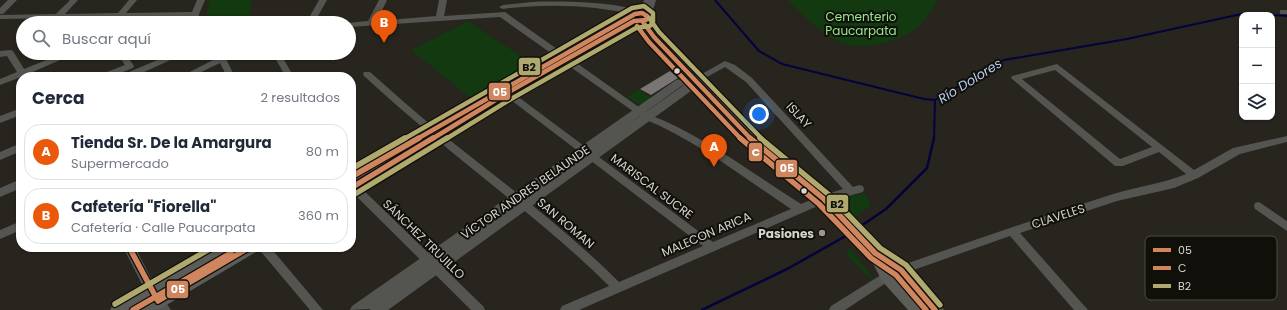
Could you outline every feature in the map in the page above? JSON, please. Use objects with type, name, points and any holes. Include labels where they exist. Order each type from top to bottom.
[{"type":"main road","points":[[356,181],[504,91],[641,13],[654,37],[752,140],[824,199],[859,237],[935,310]]},
{"type":"main road","points":[[119,310],[158,300],[220,252]]},
{"type":"main road","points":[[142,310],[241,252]]},
{"type":"main road","points":[[895,273],[920,310]]},
{"type":"street","points":[[0,12],[14,0]]},
{"type":"street","points":[[58,16],[74,0]]},
{"type":"street","points":[[115,15],[133,0]]},
{"type":"street","points":[[58,16],[195,14],[201,0]]},
{"type":"street","points":[[314,16],[323,0]]},
{"type":"street","points":[[371,24],[383,0]]},
{"type":"street","points":[[439,19],[443,0]]},
{"type":"street","points":[[356,25],[439,19],[525,2],[587,3],[641,13]]},
{"type":"street","points":[[503,7],[563,57],[643,114],[670,126],[692,139],[800,209]]},
{"type":"street","points":[[0,17],[16,17]]},
{"type":"street","points":[[0,54],[10,53],[22,72]]},
{"type":"street","points":[[31,72],[57,60]]},
{"type":"street","points":[[115,72],[130,66],[126,60]]},
{"type":"street","points":[[136,72],[165,60]]},
{"type":"street","points":[[193,72],[213,60]]},
{"type":"street","points":[[222,60],[228,72]]},
{"type":"street","points":[[280,60],[287,72]]},
{"type":"street","name":"VÍCTOR ANDRES BELAUNDE","points":[[357,310],[431,264],[643,114],[688,88],[695,80],[725,64]]},
{"type":"street","name":"ISLAY","points":[[725,64],[732,67],[749,80],[854,190]]},
{"type":"street","points":[[1160,148],[1119,163],[1015,78],[1057,67],[1160,148],[1194,175]]},
{"type":"street","name":"SAN ROMAN","points":[[367,74],[520,201],[597,267],[617,287]]},
{"type":"street","points":[[0,82],[16,77]]},
{"type":"street","name":"MARISCAL SUCRE","points":[[504,91],[711,246]]},
{"type":"street","points":[[0,120],[16,113]]},
{"type":"street","name":"CLAVELES","points":[[835,310],[895,273],[1012,231],[1117,197],[1170,185],[1194,175],[1237,151],[1287,140]]},
{"type":"street","points":[[0,156],[16,149]]},
{"type":"street","points":[[0,193],[16,185]]},
{"type":"street","name":"SÁNCHEZ TRUJILLO","points":[[356,189],[479,310]]},
{"type":"street","name":"MALECON ARICA","points":[[566,310],[711,246],[824,199],[854,190]]},
{"type":"street","points":[[1259,206],[1287,226]]},
{"type":"street","points":[[0,235],[16,227]]},
{"type":"street","points":[[1012,231],[1082,310]]},
{"type":"street","points":[[133,252],[158,300]]},
{"type":"street","points":[[267,252],[317,310]]},
{"type":"street","name":"VÍCTOR ANDRES BELAUNDE","points":[[377,310],[431,264]]},
{"type":"green space","points":[[210,0],[252,0],[250,16],[207,16]]},
{"type":"green space","name":"Cementerio Paucarpata","points":[[788,0],[938,0],[918,27],[910,33],[890,42],[868,46],[857,46],[837,41],[824,33]]},
{"type":"green space","points":[[468,21],[533,64],[472,99],[411,50]]},
{"type":"green space","points":[[638,89],[651,98],[640,105],[627,97]]},
{"type":"green space","points":[[865,194],[871,205],[852,220],[850,212],[840,202],[851,195]]},
{"type":"green space","points":[[849,247],[874,279],[873,282],[847,255]]},
{"type":"building","points":[[670,71],[678,78],[651,95],[640,89]]},
{"type":"waterway","points":[[715,0],[759,51],[782,64],[924,99],[935,100]]},
{"type":"waterway","name":"Río Dolores","points":[[935,100],[1004,60],[1127,39],[1246,13],[1287,16]]},
{"type":"waterway","name":"Río Dolores","points":[[934,139],[935,100]]},
{"type":"waterway","name":"Río Dolores","points":[[858,228],[886,209],[927,168],[934,138]]},
{"type":"waterway","name":"Río Dolores","points":[[702,310],[789,268],[851,233]]},
{"type":"transit line","name":"B2","points":[[356,166],[632,8],[644,6],[653,13],[653,22],[650,26],[636,28],[511,99],[356,193]]},
{"type":"transit line","name":"05","points":[[356,174],[635,14],[642,13],[647,16],[646,20],[634,21],[507,93],[356,185]]},
{"type":"transit line","name":"B2","points":[[649,18],[659,32],[757,135],[828,194],[880,248],[906,265],[940,305]]},
{"type":"transit line","name":"05","points":[[643,22],[654,37],[752,140],[824,199],[875,253],[901,270],[935,310]]},
{"type":"transit line","name":"C","points":[[637,26],[649,42],[747,145],[819,204],[871,258],[896,275],[926,310]]},
{"type":"transit line","name":"05","points":[[132,252],[158,301],[241,252]]},
{"type":"transit line","name":"B2","points":[[115,304],[204,252]]},
{"type":"transit line","name":"C","points":[[133,310],[231,253]]},
{"type":"place","name":"Cafetería \"Fiorella\"","points":[[384,43]]},
{"type":"place","name":"Tienda Sr. De la Amargura","points":[[714,167]]},
{"type":"place","name":"Pasiones","points":[[822,233]]}]
